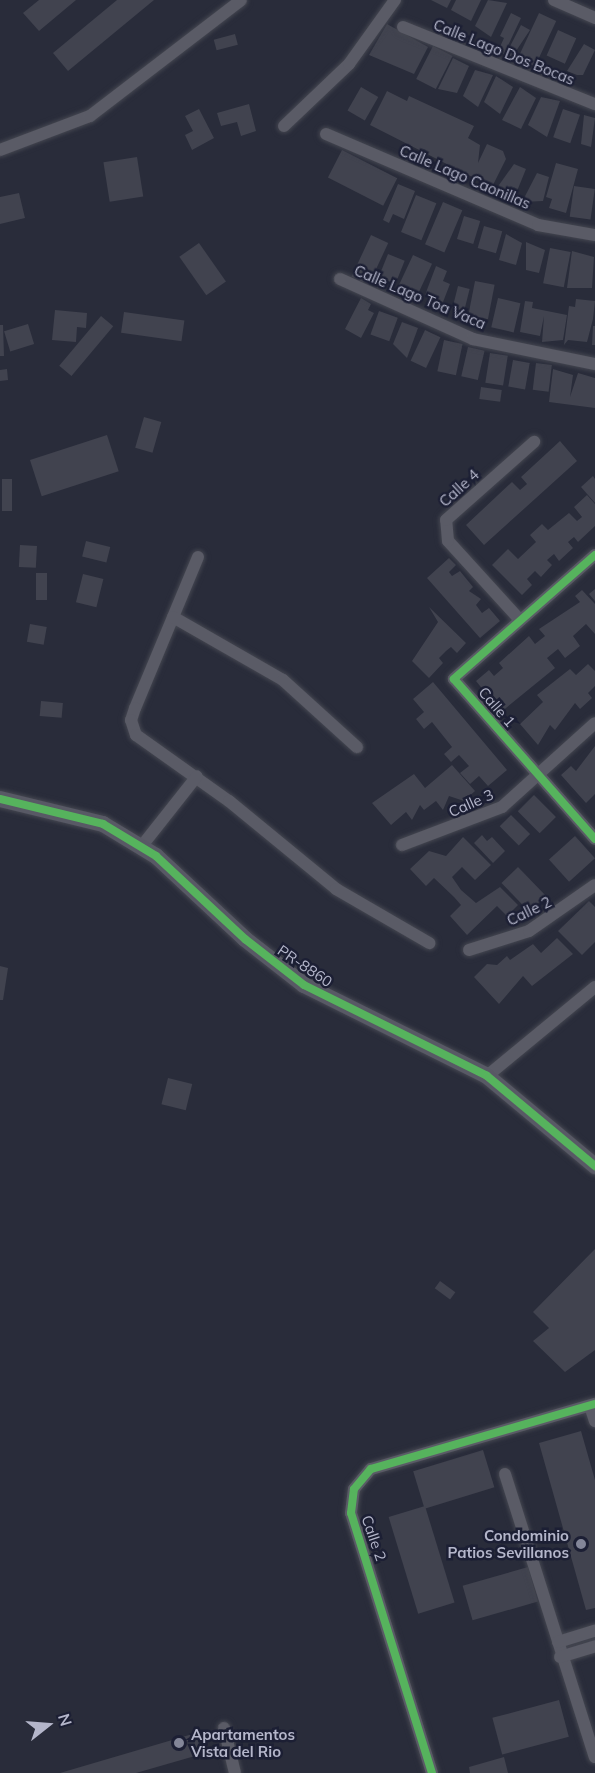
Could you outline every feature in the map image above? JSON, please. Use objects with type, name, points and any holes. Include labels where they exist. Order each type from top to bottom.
[{"type":"street","points":[[0,150],[90,116],[241,0]]},
{"type":"street","points":[[284,126],[349,64],[395,0]]},
{"type":"street","points":[[554,0],[595,18]]},
{"type":"street","name":"Calle Lago Dos Bocas","points":[[403,27],[595,104]]},
{"type":"street","name":"Calle Lago Caonillas","points":[[326,134],[538,225],[595,235]]},
{"type":"street","name":"Calle Lago Toa Vaca","points":[[340,279],[473,339],[595,364]]},
{"type":"street","name":"Calle 4","points":[[520,620],[448,540],[446,520],[534,442]]},
{"type":"street","name":"Calle 1","points":[[595,555],[454,679],[595,839]]},
{"type":"street","points":[[198,556],[131,720],[136,735],[197,776],[336,889],[429,943]]},
{"type":"street","points":[[173,617],[283,680],[357,747]]},
{"type":"street","name":"Calle 3","points":[[402,846],[502,807],[595,723]]},
{"type":"street","points":[[141,847],[197,776]]},
{"type":"street","name":"PR-8860","points":[[0,798],[104,824],[141,847],[304,985],[488,1076],[595,1166]]},
{"type":"street","name":"Calle 2","points":[[469,950],[551,920],[595,885]]},
{"type":"street","points":[[488,1076],[595,987]]},
{"type":"street","points":[[592,1405],[595,1421]]},
{"type":"street","name":"Calle 2","points":[[432,1773],[351,1513],[354,1489],[371,1469],[592,1405]]},
{"type":"street","points":[[505,1474],[558,1642],[560,1657],[595,1756]]},
{"type":"street","points":[[558,1642],[595,1631]]},
{"type":"street","points":[[560,1657],[595,1646]]},
{"type":"street","points":[[224,1728],[235,1773]]},
{"type":"building","points":[[39,0],[76,0],[39,31],[23,13]]},
{"type":"building","points":[[117,0],[154,0],[68,71],[53,53]]},
{"type":"building","points":[[431,0],[451,0],[447,8]]},
{"type":"building","points":[[456,0],[481,0],[471,21],[451,10]]},
{"type":"building","points":[[488,0],[507,3],[491,37],[475,26]]},
{"type":"building","points":[[511,13],[521,18],[504,54],[498,51],[504,38],[500,36]]},
{"type":"building","points":[[539,13],[556,21],[535,66],[518,58]]},
{"type":"building","points":[[387,24],[428,47],[414,74],[369,55]]},
{"type":"building","points":[[521,25],[530,30],[512,57],[506,54]]},
{"type":"building","points":[[558,30],[576,38],[565,64],[547,56]]},
{"type":"building","points":[[235,34],[238,45],[217,50],[214,40]]},
{"type":"building","points":[[584,44],[595,50],[583,75],[567,71]]},
{"type":"building","points":[[433,46],[453,56],[436,89],[416,79]]},
{"type":"building","points":[[453,58],[469,66],[457,93],[438,89]]},
{"type":"building","points":[[475,70],[493,75],[478,107],[463,96]]},
{"type":"building","points":[[496,76],[513,87],[500,114],[484,102]]},
{"type":"building","points":[[361,87],[378,97],[365,120],[348,110]]},
{"type":"building","points":[[520,87],[536,98],[521,129],[502,120]]},
{"type":"building","points":[[387,91],[407,101],[409,96],[474,126],[468,138],[480,145],[478,163],[487,144],[503,151],[506,159],[492,187],[370,125]]},
{"type":"building","points":[[541,97],[560,101],[547,137],[528,125]]},
{"type":"building","points":[[249,104],[256,131],[241,136],[237,122],[221,126],[217,113]]},
{"type":"building","points":[[199,109],[214,138],[192,150],[185,135],[193,131],[185,116]]},
{"type":"building","points":[[563,109],[580,115],[570,143],[553,137]]},
{"type":"building","points":[[584,115],[595,118],[591,147],[581,144]]},
{"type":"building","points":[[342,150],[397,178],[383,206],[328,178]]},
{"type":"building","points":[[137,157],[143,197],[110,202],[103,162]]},
{"type":"building","points":[[556,163],[578,169],[566,213],[549,208],[552,199],[546,197]]},
{"type":"building","points":[[514,164],[526,169],[515,196],[494,192]]},
{"type":"building","points":[[537,173],[549,177],[543,201],[522,202]]},
{"type":"building","points":[[398,184],[415,191],[404,219],[393,214],[389,223],[383,220]]},
{"type":"building","points":[[574,186],[595,189],[590,220],[570,217]]},
{"type":"building","points":[[19,193],[25,218],[0,224],[0,197]]},
{"type":"building","points":[[416,195],[436,203],[421,240],[401,232]]},
{"type":"building","points":[[443,202],[462,210],[444,253],[425,244]]},
{"type":"building","points":[[464,216],[480,221],[473,244],[457,239]]},
{"type":"building","points":[[484,226],[502,231],[496,253],[478,248]]},
{"type":"building","points":[[506,234],[522,243],[516,265],[499,260]]},
{"type":"building","points":[[371,235],[388,243],[369,285],[352,277]]},
{"type":"building","points":[[526,242],[545,250],[539,273],[526,270]]},
{"type":"building","points":[[199,243],[226,282],[206,295],[179,257]]},
{"type":"building","points":[[550,248],[571,252],[564,287],[543,283]]},
{"type":"building","points":[[572,251],[594,257],[592,288],[567,288]]},
{"type":"building","points":[[388,254],[405,261],[395,284],[379,277]]},
{"type":"building","points":[[413,255],[432,264],[418,295],[399,286]]},
{"type":"building","points":[[436,266],[447,271],[443,281],[450,284],[443,302],[425,295]]},
{"type":"building","points":[[475,281],[495,285],[488,319],[468,315]]},
{"type":"building","points":[[458,286],[470,289],[464,311],[452,308]]},
{"type":"building","points":[[361,298],[371,304],[368,310],[374,313],[361,338],[345,329]]},
{"type":"building","points":[[498,298],[520,303],[514,332],[491,327]]},
{"type":"building","points":[[576,299],[595,301],[587,342],[568,340],[564,345],[569,306],[575,307]]},
{"type":"building","points":[[525,301],[533,302],[532,308],[567,315],[563,340],[542,342],[544,316],[540,336],[520,332]]},
{"type":"building","points":[[55,310],[87,313],[86,328],[77,327],[76,342],[52,340]]},
{"type":"building","points":[[379,311],[398,318],[389,341],[370,334]]},
{"type":"building","points":[[124,312],[184,320],[181,341],[121,333]]},
{"type":"building","points":[[101,316],[113,326],[71,376],[59,366]]},
{"type":"building","points":[[402,322],[418,328],[407,358],[393,344]]},
{"type":"building","points":[[28,324],[34,344],[10,351],[4,331]]},
{"type":"building","points":[[0,325],[3,325],[4,356],[0,356]]},
{"type":"building","points":[[593,326],[595,326],[595,345],[592,345]]},
{"type":"building","points":[[425,330],[440,337],[426,368],[411,361]]},
{"type":"building","points":[[444,340],[463,344],[456,375],[437,371]]},
{"type":"building","points":[[468,347],[485,351],[478,380],[461,376]]},
{"type":"building","points":[[490,353],[508,356],[503,385],[485,383]]},
{"type":"building","points":[[513,360],[530,363],[525,390],[508,387]]},
{"type":"building","points":[[536,363],[552,365],[549,392],[533,390]]},
{"type":"building","points":[[7,369],[8,380],[0,381],[0,370]]},
{"type":"building","points":[[553,369],[573,375],[570,397],[578,373],[595,378],[595,408],[549,402]]},
{"type":"building","points":[[481,387],[502,390],[500,402],[479,399]]},
{"type":"building","points":[[144,417],[161,422],[152,453],[135,448]]},
{"type":"building","points":[[107,435],[119,471],[42,496],[30,460]]},
{"type":"building","points":[[560,441],[577,461],[484,545],[466,525],[512,482],[520,490],[527,484],[521,477]]},
{"type":"building","points":[[593,476],[595,479],[595,503],[581,487]]},
{"type":"building","points":[[2,479],[12,479],[12,511],[2,511]]},
{"type":"building","points":[[587,495],[595,504],[595,526],[578,542],[574,537],[568,542],[573,548],[559,561],[554,554],[547,560],[552,565],[541,577],[535,571],[527,579],[532,585],[522,595],[492,565],[508,549],[518,559],[536,542],[530,535],[542,524],[548,530],[569,513],[577,521],[582,517],[574,507]]},
{"type":"building","points":[[86,541],[110,547],[106,563],[82,557]]},
{"type":"building","points":[[20,545],[37,546],[36,568],[19,567]]},
{"type":"building","points":[[449,558],[456,565],[449,572],[452,576],[460,571],[473,587],[469,591],[481,599],[476,605],[482,613],[489,608],[500,621],[480,638],[427,578]]},
{"type":"building","points":[[36,573],[47,573],[47,600],[36,600]]},
{"type":"building","points":[[83,574],[103,579],[96,607],[76,602]]},
{"type":"building","points":[[595,589],[595,601],[589,594]]},
{"type":"building","points":[[582,590],[595,604],[595,634],[586,624],[573,636],[580,646],[565,658],[558,649],[547,658],[555,668],[501,712],[476,681],[489,670],[494,676],[503,668],[499,663],[529,636],[535,644],[545,636],[539,629],[580,602],[575,596]]},
{"type":"building","points":[[429,607],[466,643],[457,653],[451,647],[446,651],[439,658],[443,663],[429,678],[412,661],[438,622]]},
{"type":"building","points":[[30,624],[47,627],[44,645],[27,642]]},
{"type":"building","points":[[588,664],[595,671],[595,686],[588,693],[592,698],[580,709],[575,703],[555,730],[550,725],[538,745],[520,724],[543,702],[537,695],[570,669],[576,675]]},
{"type":"building","points":[[433,682],[507,770],[488,786],[479,776],[470,784],[460,773],[469,766],[459,755],[451,762],[444,754],[452,747],[432,722],[424,729],[416,719],[424,712],[413,699]]},
{"type":"building","points":[[41,701],[63,703],[62,718],[40,716]]},
{"type":"building","points":[[595,746],[595,794],[586,803],[561,775],[571,766],[576,771]]},
{"type":"building","points":[[452,765],[475,791],[464,801],[449,796],[443,810],[436,801],[424,810],[420,805],[412,820],[406,812],[391,825],[372,803],[414,774],[425,788]]},
{"type":"building","points":[[534,795],[556,817],[540,833],[518,811]]},
{"type":"building","points":[[511,815],[530,834],[519,845],[500,826]]},
{"type":"building","points":[[482,835],[487,841],[492,837],[505,851],[493,863],[474,843]]},
{"type":"building","points":[[575,836],[595,858],[569,882],[549,859]]},
{"type":"building","points":[[463,837],[491,865],[475,880],[462,867],[452,877],[461,890],[476,903],[500,887],[518,905],[507,916],[497,906],[467,935],[450,916],[461,905],[434,878],[426,886],[410,869],[429,851],[446,856]]},
{"type":"building","points":[[518,867],[546,896],[529,912],[501,883]]},
{"type":"building","points":[[589,901],[595,907],[595,942],[582,955],[558,931]]},
{"type":"building","points":[[557,938],[573,954],[532,986],[523,976],[499,1004],[474,977],[487,964],[497,965],[507,956],[510,960],[533,944],[541,953]]},
{"type":"building","points":[[0,966],[8,968],[3,1000],[0,1000]]},
{"type":"building","points":[[168,1078],[192,1084],[186,1110],[161,1104]]},
{"type":"building","points":[[595,1249],[595,1350],[565,1372],[533,1341],[549,1328],[533,1312]]},
{"type":"building","points":[[440,1281],[455,1292],[450,1299],[435,1288]]},
{"type":"building","name":"Condominio Patios Sevillanos","points":[[581,1431],[595,1480],[595,1608],[586,1610],[539,1443]]},
{"type":"building","name":"Condominio Patios Sevillanos","points":[[483,1450],[494,1487],[425,1509],[413,1471]]},
{"type":"building","name":"Condominio Patios Sevillanos","points":[[425,1506],[455,1603],[418,1614],[389,1517]]},
{"type":"building","name":"Condominio Patios Sevillanos","points":[[528,1567],[538,1602],[473,1620],[463,1586]]},
{"type":"building","points":[[559,1700],[569,1737],[502,1755],[492,1718]]},
{"type":"building","name":"Apartamentos Vista del Rio","points":[[196,1733],[202,1754],[136,1773],[60,1773]]},
{"type":"building","points":[[504,1757],[508,1773],[470,1773],[469,1767]]},
{"type":"cycle path","points":[[595,555],[454,679],[595,839]]},
{"type":"cycle path","points":[[0,799],[103,824],[156,856],[245,939],[304,985],[487,1076],[595,1166]]},
{"type":"cycle path","points":[[432,1773],[351,1513],[354,1489],[371,1469],[595,1404]]},
{"type":"place","name":"Condominio Patios Sevillanos","points":[[581,1544]]},
{"type":"place","name":"Apartamentos Vista del Rio","points":[[179,1743]]}]
